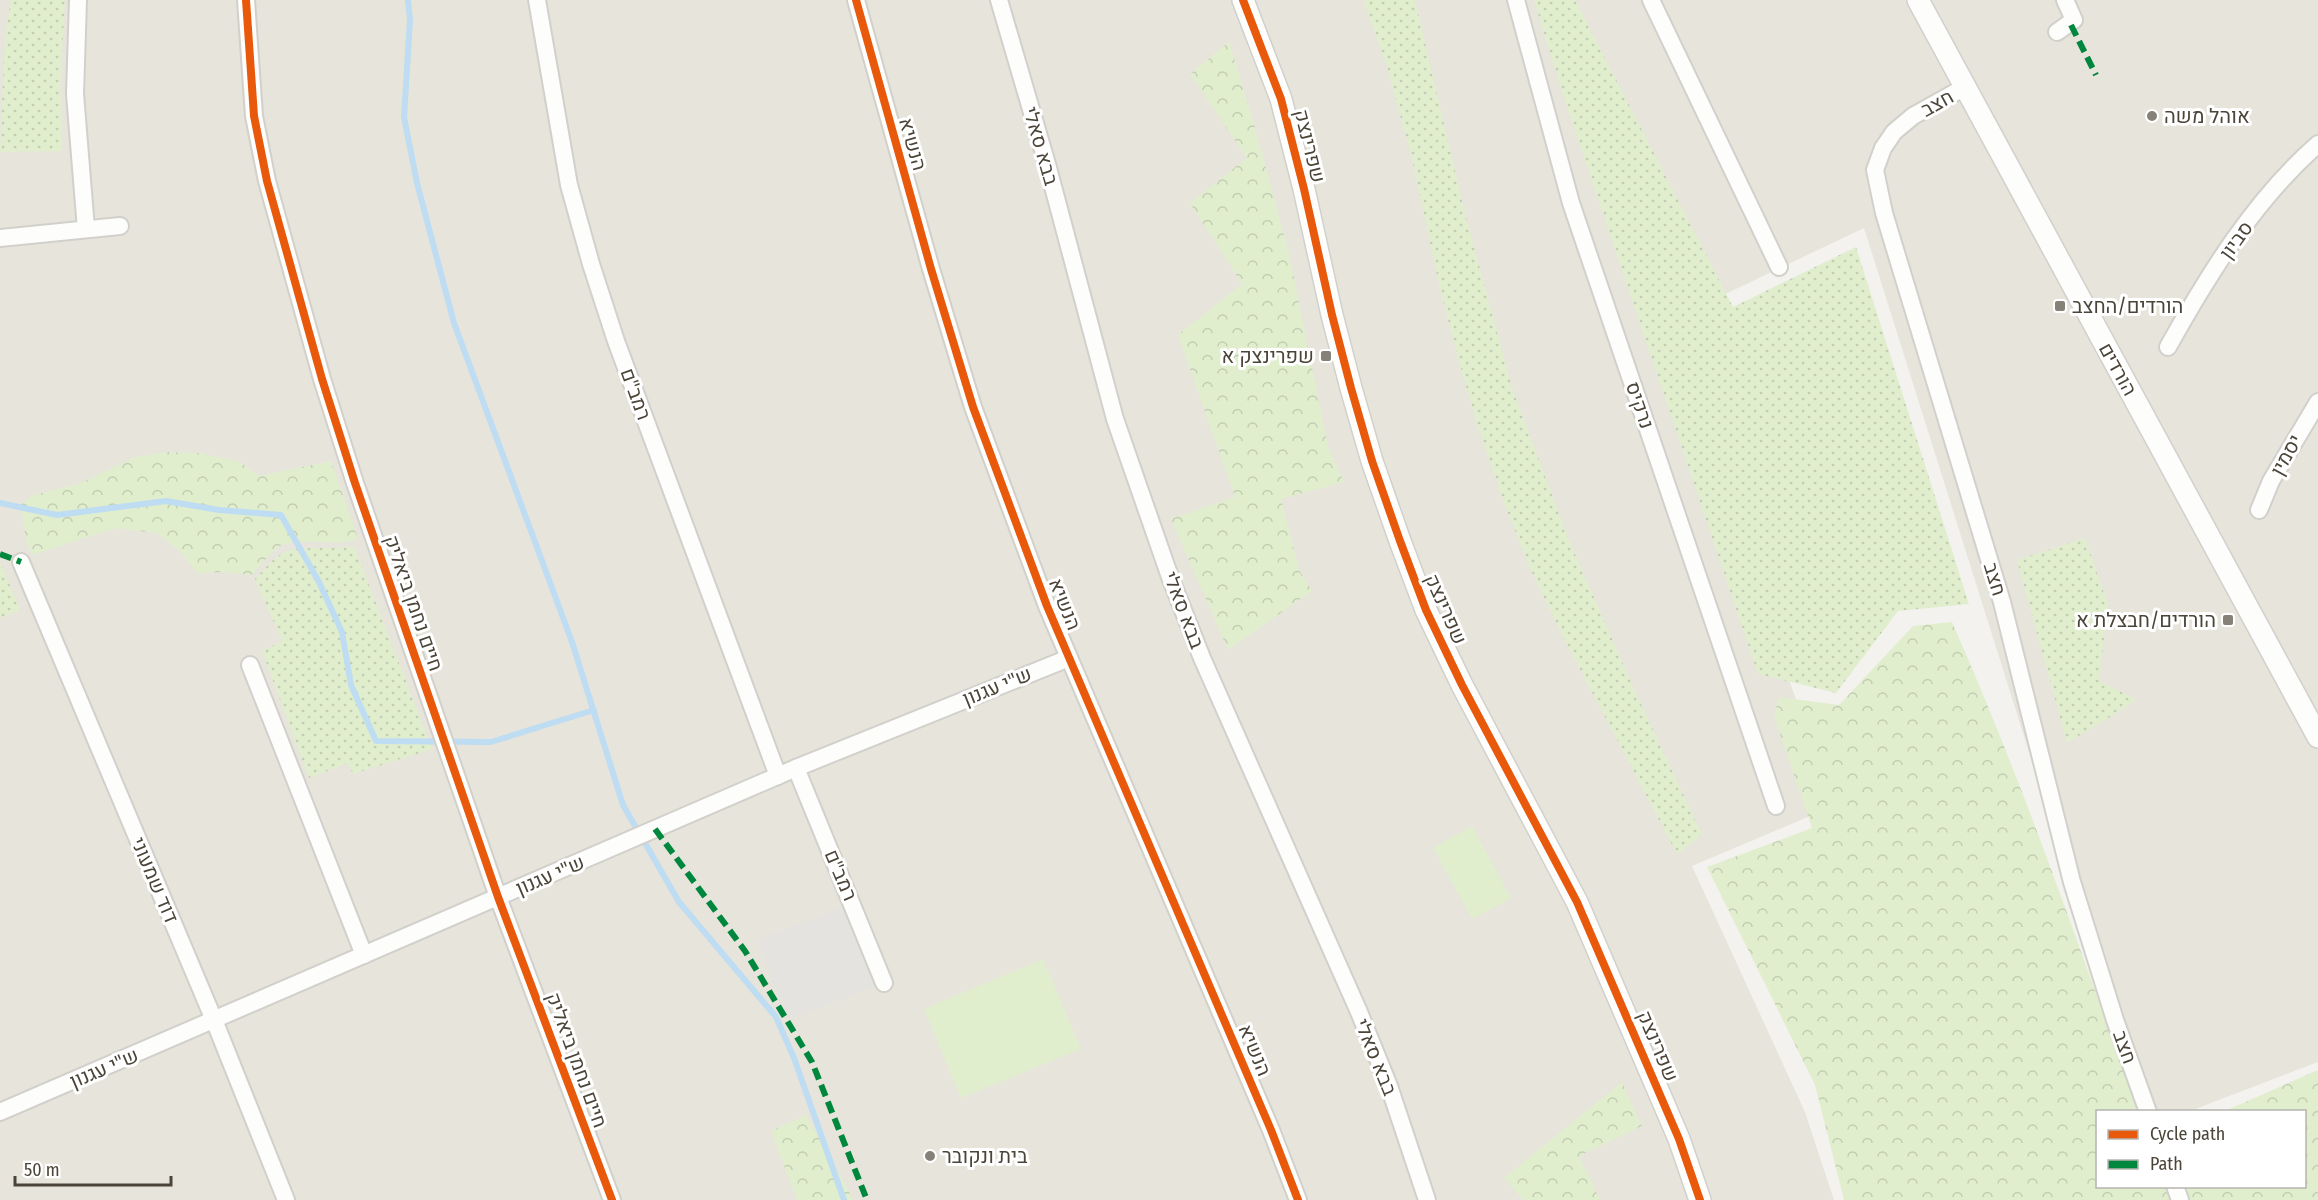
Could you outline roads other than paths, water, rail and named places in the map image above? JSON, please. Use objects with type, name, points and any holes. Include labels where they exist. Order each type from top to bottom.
[{"type":"street","points":[[78,0],[75,94],[86,229]]},
{"type":"street","name":"חיים נחמן ביאליק","points":[[246,0],[254,116],[267,181],[355,483],[498,897],[612,1200]]},
{"type":"street","name":"רמב\"ם","points":[[537,0],[569,186],[591,264],[616,341],[778,776]]},
{"type":"street","name":"הנשיא","points":[[856,0],[973,407],[1047,606],[1271,1130],[1298,1200]]},
{"type":"street","name":"בבא סאלי","points":[[999,0],[1047,164],[1115,418],[1170,577],[1202,658],[1359,1012],[1389,1086],[1427,1200]]},
{"type":"street","name":"שפרינצק","points":[[1243,0],[1281,99],[1332,315],[1372,461],[1426,610],[1462,685],[1577,902],[1674,1128],[1700,1200]]},
{"type":"street","name":"נרקיס","points":[[1516,0],[1571,203],[1776,806]]},
{"type":"street","points":[[1651,0],[1779,267]]},
{"type":"street","name":"הורדים","points":[[1918,0],[2318,737]]},
{"type":"street","points":[[2057,32],[2071,25],[2074,20],[2065,0]]},
{"type":"street","name":"חצב","points":[[1965,87],[1913,116],[1894,132],[1883,148],[1875,170],[1884,213],[2002,602],[2072,882],[2115,1020],[2147,1110]]},
{"type":"street","name":"סביון","points":[[2168,347],[2195,300],[2262,204],[2294,165],[2318,144]]},
{"type":"street","points":[[0,238],[120,226]]},
{"type":"street","name":"יסמין","points":[[2259,510],[2271,481],[2318,402]]},
{"type":"street","name":"דוד שמעוני","points":[[21,562],[214,1020],[286,1200]]},
{"type":"street","name":"ש\"י עגנון","points":[[0,1112],[796,768],[1069,658]]},
{"type":"street","points":[[250,665],[364,955]]},
{"type":"street","name":"רמב\"ם","points":[[796,768],[884,983]]},
{"type":"waterway","points":[[408,0],[410,20],[404,117],[417,183],[454,323],[572,642],[623,805],[679,902],[776,1017],[794,1058],[844,1200]]},
{"type":"waterway","points":[[0,503],[57,515],[166,501],[219,510],[281,515],[319,582],[342,632],[351,685],[376,741],[491,742],[594,710]]},
{"type":"place","name":"אוהל משה","points":[[2152,116]]},
{"type":"place","name":"הורדים/החצב","points":[[2060,306]]},
{"type":"place","name":"שפרינצק א","points":[[1326,356]]},
{"type":"place","name":"הורדים/חבצלת א","points":[[2228,620]]},
{"type":"place","name":"בית ונקובר","points":[[930,1156]]}]
